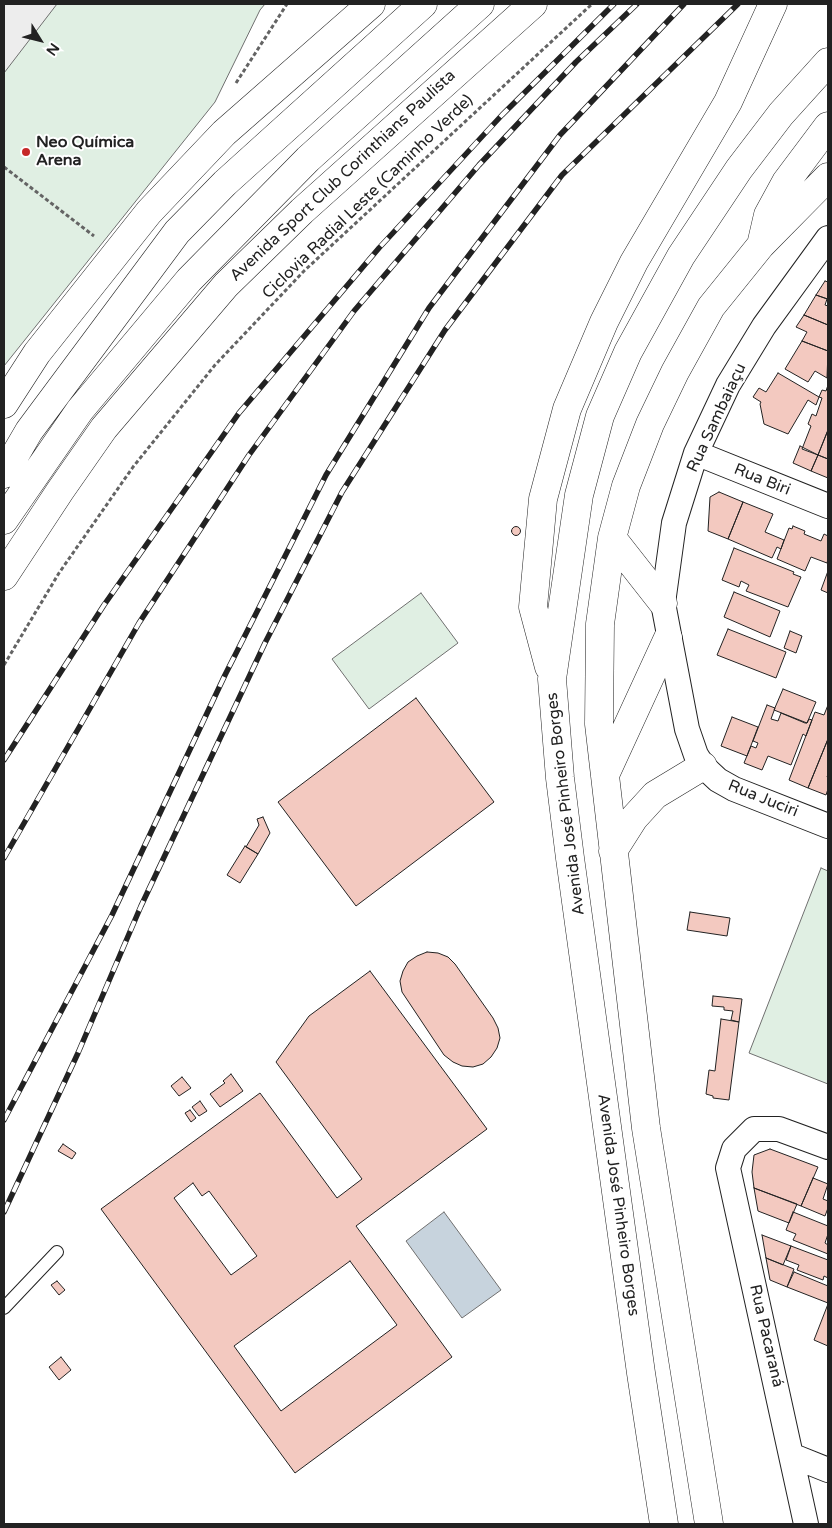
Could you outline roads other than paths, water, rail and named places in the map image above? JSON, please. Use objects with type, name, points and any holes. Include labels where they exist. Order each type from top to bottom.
[{"type":"main road","points":[[4,404],[37,353],[149,212],[224,133],[372,4]]},
{"type":"main road","points":[[4,474],[29,431],[178,232],[224,183],[422,4]]},
{"type":"main road","name":"Avenida Sport Club Corinthians Paulista","points":[[4,520],[80,410],[189,280],[308,159],[480,4]]},
{"type":"main road","name":"Avenida Sport Club Corinthians Paulista","points":[[4,576],[104,428],[226,285],[302,210],[533,4]]},
{"type":"main road","points":[[552,678],[533,607],[543,499],[567,409],[596,339],[634,262],[728,102],[773,4]]},
{"type":"main road","name":"Avenida José Pinheiro Borges","points":[[664,1524],[641,1373],[570,858],[560,778],[552,678],[579,495],[600,416],[628,352],[681,256],[738,169],[781,114],[828,62]]},
{"type":"main road","points":[[761,245],[768,214],[786,182],[826,129]]},
{"type":"main road","points":[[709,1524],[646,1128],[599,724],[600,624],[612,538],[626,486],[650,424],[675,372],[711,307],[761,245],[828,177]]},
{"type":"main road","points":[[612,538],[663,603]]},
{"type":"main road","points":[[605,774],[668,638]]},
{"type":"main road","points":[[613,851],[634,818],[655,795],[703,766]]},
{"type":"street","name":"Rua Sambaiaçu","points":[[703,766],[696,755],[687,729],[668,638],[663,603],[674,523],[696,453],[728,385],[800,275],[828,238]]},
{"type":"street","name":"Rua Biri","points":[[696,453],[828,506]]},
{"type":"street","name":"Rua Juciri","points":[[703,766],[718,780],[734,788],[828,826]]},
{"type":"street","name":"Rua Pacaraná","points":[[806,1524],[793,1456],[728,1168],[734,1149],[754,1129],[779,1129],[828,1147]]},
{"type":"street","points":[[793,1456],[828,1470]]},
{"type":"lane","points":[[4,1308],[57,1252]]},
{"type":"railway","points":[[4,760],[104,605],[239,413],[379,248],[502,115],[614,4]]},
{"type":"railway","points":[[4,858],[139,623],[249,455],[354,311],[479,165],[576,62],[637,4]]},
{"type":"railway","points":[[4,1120],[112,915],[225,675],[326,475],[429,308],[560,135],[684,4]]},
{"type":"railway","points":[[4,1212],[78,1053],[141,906],[265,643],[342,492],[445,330],[562,175],[738,4]]},
{"type":"place","name":"Neo Química Arena","points":[[26,152]]}]
